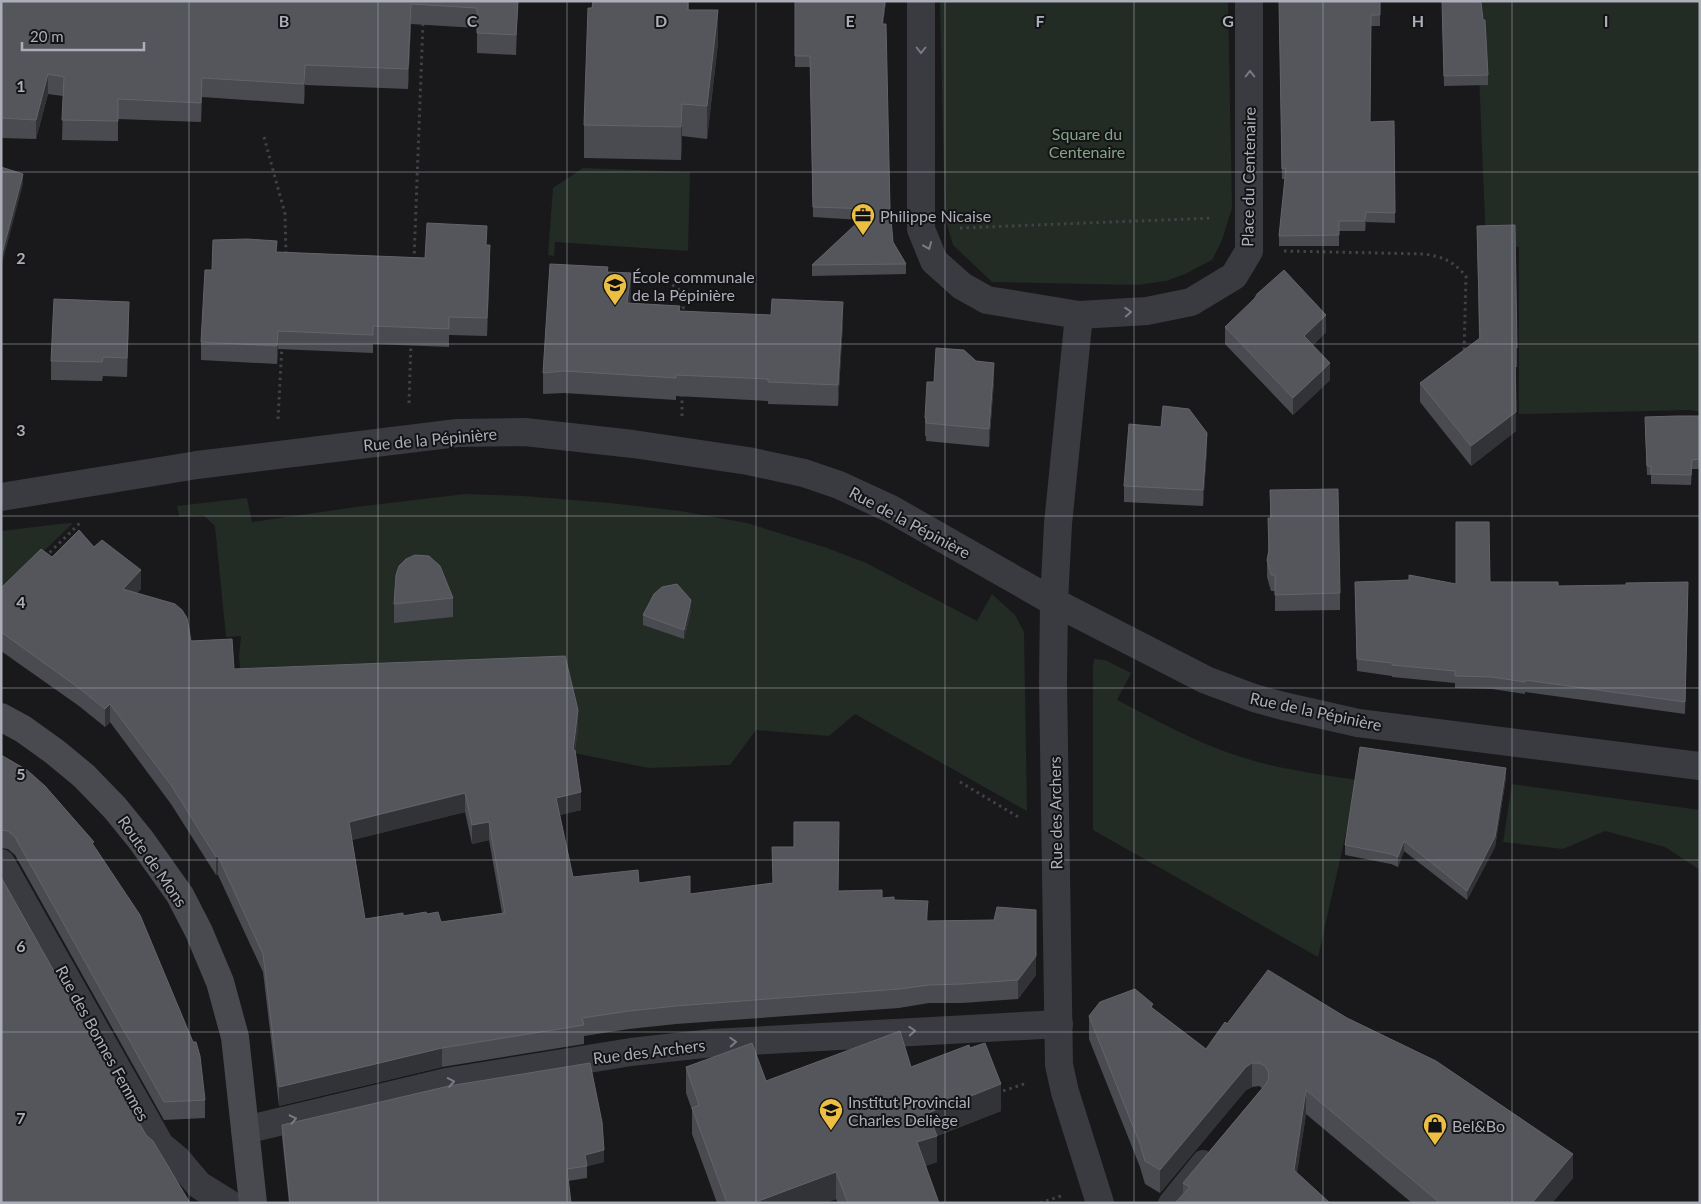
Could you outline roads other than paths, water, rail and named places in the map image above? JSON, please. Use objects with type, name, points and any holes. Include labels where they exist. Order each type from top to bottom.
[{"type":"main road","name":"Route de Mons","points":[[1,717],[23,729],[84,776],[121,814],[180,895],[220,982],[235,1037],[253,1203]]},
{"type":"street","name":"Place du Centenaire","points":[[921,1],[922,229],[934,261],[962,286],[987,300],[1079,315],[1147,311],[1191,302],[1234,276],[1249,250],[1250,1]]},
{"type":"street","points":[[1054,602],[1058,524],[1079,315]]},
{"type":"street","name":"Rue de la Pépinière","points":[[1,497],[196,465],[457,433],[525,432],[633,444],[748,461],[804,473],[839,485],[891,508],[1054,602],[1206,680],[1246,696],[1358,722],[1700,766]]},
{"type":"street","name":"Rue des Archers","points":[[1054,602],[1053,682],[1059,1065],[1065,1092],[1100,1203]]},
{"type":"street","name":"Rue des Bonnes Femmes","points":[[1,863],[160,1145],[177,1159],[199,1185],[228,1203]]},
{"type":"street","name":"Rue des Archers","points":[[245,1130],[446,1082],[631,1052],[712,1043],[1059,1024]]},
{"type":"lane","points":[[1168,1203],[1218,1144]]},
{"type":"place","name":"Philippe Nicaise","points":[[863,236]]},
{"type":"place","name":"École communale de la Pépinière","points":[[615,306]]},
{"type":"place","name":"Institut Provincial Charles Deliège","points":[[831,1131]]},
{"type":"place","name":"Bel&Bo","points":[[1435,1146]]},
{"type":"park label","name":"Square du Centenaire","points":[[1087,142]]}]
